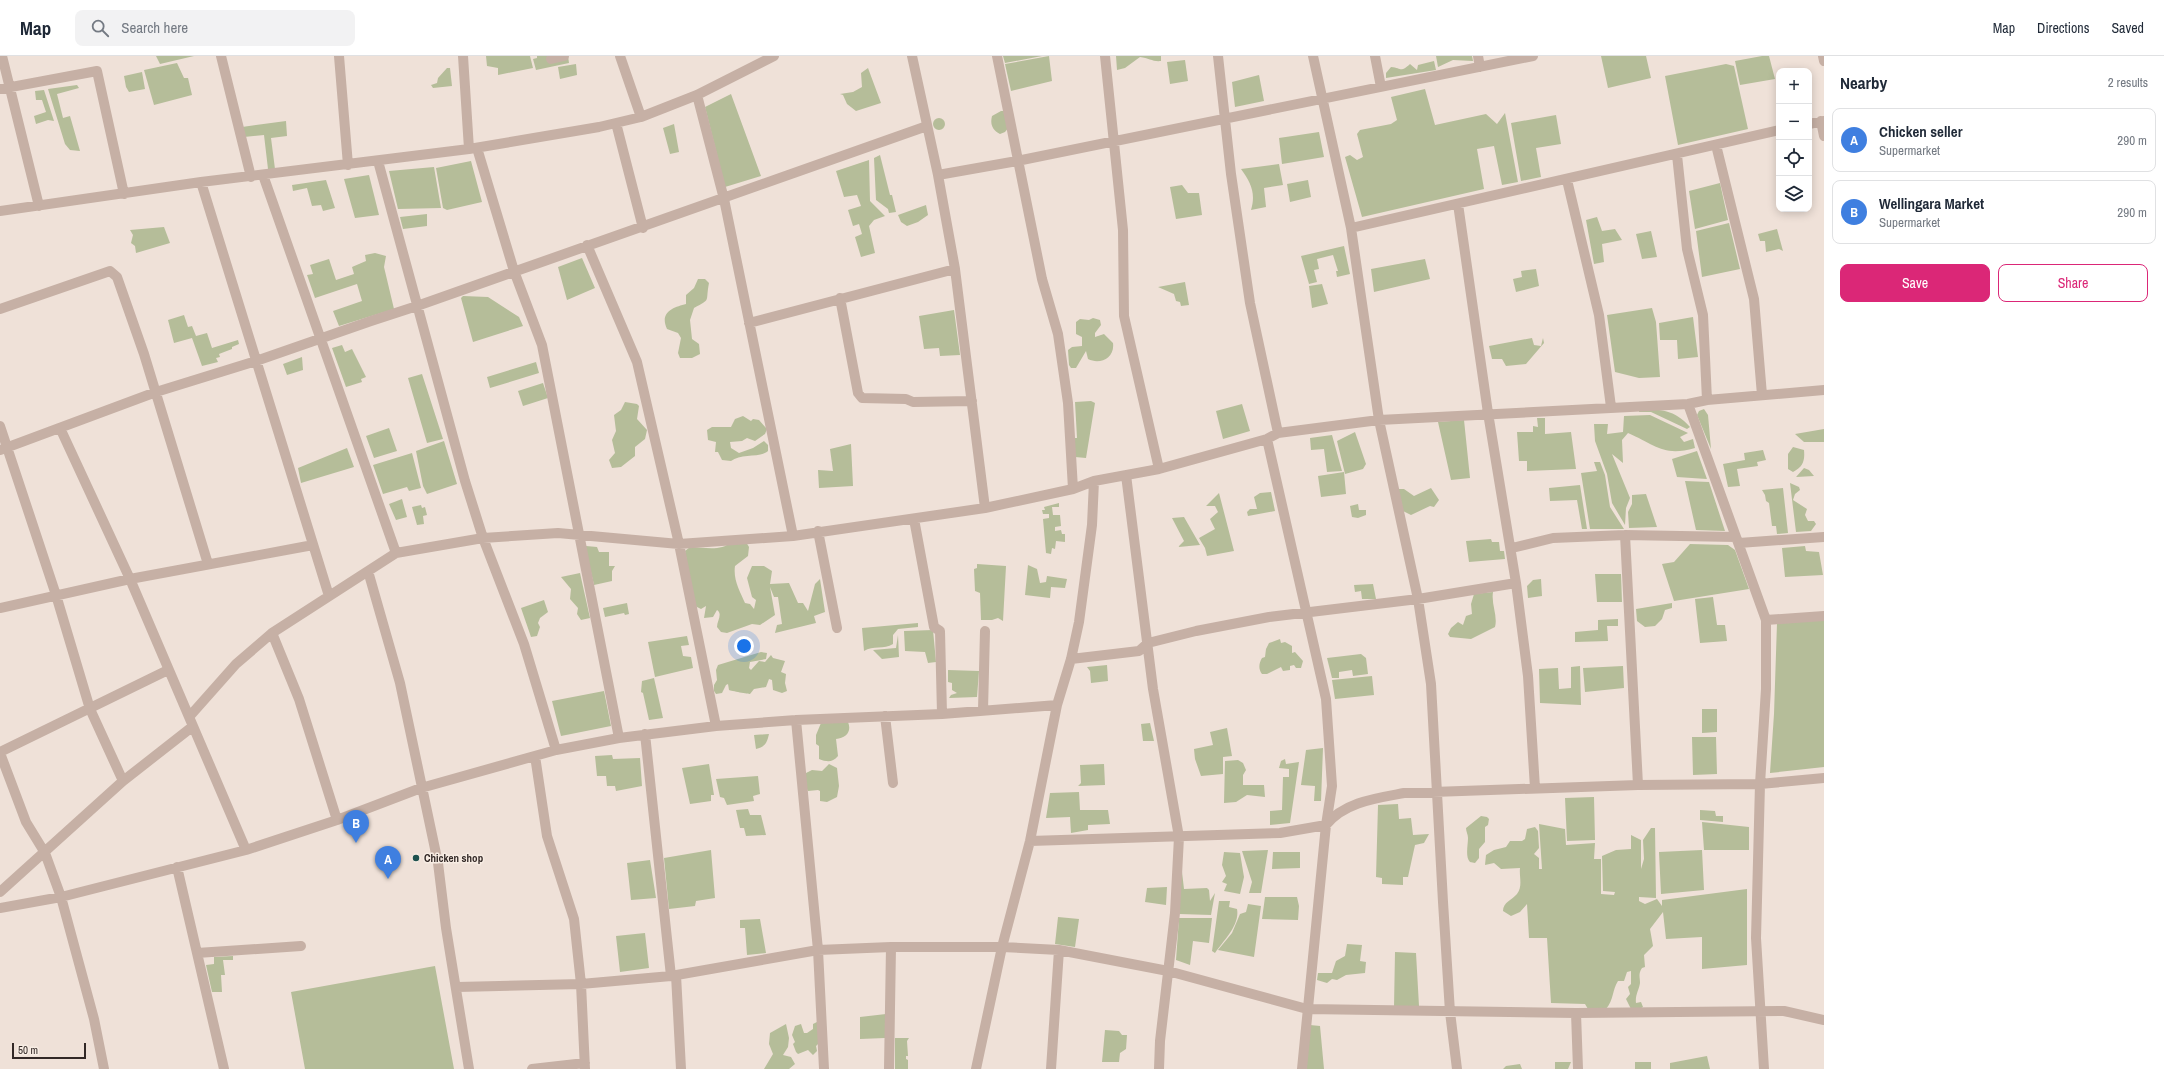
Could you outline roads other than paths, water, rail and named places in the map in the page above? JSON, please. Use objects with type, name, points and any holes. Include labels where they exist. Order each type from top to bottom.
[{"type":"street","points":[[2,56],[11,87],[39,206]]},
{"type":"street","points":[[221,56],[251,177]]},
{"type":"street","points":[[339,56],[348,165]]},
{"type":"street","points":[[463,56],[473,149],[514,272],[542,345],[557,415],[579,536],[619,738]]},
{"type":"street","points":[[551,59],[564,56]]},
{"type":"street","points":[[620,56],[642,117]]},
{"type":"street","points":[[0,211],[201,182],[473,149],[616,123],[642,117],[697,95],[774,56]]},
{"type":"street","points":[[912,56],[938,175],[955,269],[985,508]]},
{"type":"street","points":[[997,56],[1042,279],[1058,334],[1068,403],[1073,489]]},
{"type":"street","points":[[1105,56],[1115,141],[1123,230],[1124,316],[1159,469]]},
{"type":"street","points":[[1218,56],[1231,174],[1250,303],[1278,432]]},
{"type":"street","points":[[1313,56],[1324,99],[1351,228],[1379,420],[1418,599],[1431,684],[1450,1012],[1457,1069]]},
{"type":"street","points":[[1375,56],[1381,87]]},
{"type":"street","points":[[1478,56],[1480,67]]},
{"type":"street","points":[[938,175],[1017,161],[1533,56]]},
{"type":"street","points":[[1823,56],[1824,61]]},
{"type":"street","points":[[0,89],[97,71],[124,194]]},
{"type":"street","points":[[697,95],[724,199],[793,536]]},
{"type":"street","points":[[1812,123],[1822,121],[1824,136]]},
{"type":"street","points":[[616,123],[643,228]]},
{"type":"street","points":[[4,448],[156,392],[256,362],[587,245],[643,228],[927,126]]},
{"type":"street","points":[[1351,228],[1677,155],[1776,131]]},
{"type":"street","points":[[1716,145],[1754,299],[1762,395]]},
{"type":"street","points":[[1677,155],[1687,249],[1703,315],[1707,400]]},
{"type":"street","points":[[378,161],[465,481],[483,538],[524,644],[556,750]]},
{"type":"street","points":[[263,175],[322,338],[396,553]]},
{"type":"street","points":[[1567,180],[1588,276],[1599,315],[1611,407]]},
{"type":"street","points":[[201,182],[329,596]]},
{"type":"street","points":[[1458,204],[1488,413],[1512,548],[1528,676],[1535,788]]},
{"type":"street","points":[[587,245],[637,362],[679,544],[716,726]]},
{"type":"street","points":[[749,323],[955,269]]},
{"type":"street","points":[[0,310],[110,271],[117,278],[156,392],[208,564]]},
{"type":"street","points":[[840,298],[858,393],[862,398],[906,399],[913,402],[972,401]]},
{"type":"street","points":[[189,717],[236,664],[272,633],[396,553],[483,538],[558,532],[579,536],[679,544],[793,536],[818,531],[914,519],[985,508],[1073,489],[1094,481],[1159,469],[1267,439],[1278,432],[1379,420],[1488,413],[1688,404],[1707,400],[1824,390]]},
{"type":"street","points":[[1688,404],[1766,620],[1766,689],[1760,784],[1756,938],[1764,1069]]},
{"type":"street","points":[[0,426],[4,448],[56,595],[90,709],[123,780]]},
{"type":"street","points":[[60,428],[130,579],[192,727],[246,850]]},
{"type":"street","points":[[1267,439],[1308,612],[1326,699],[1332,786],[1326,825],[1306,1009],[1302,1069]]},
{"type":"street","points":[[1126,475],[1153,689],[1179,837],[1174,913],[1160,1041],[1159,1069]]},
{"type":"street","points":[[976,1069],[1002,948],[1030,841],[1057,705],[1071,659],[1079,622],[1092,525],[1094,481]]},
{"type":"street","points":[[914,519],[934,627],[940,631],[942,714]]},
{"type":"street","points":[[818,531],[837,628]]},
{"type":"street","points":[[1512,548],[1553,538],[1625,535],[1738,540],[1824,538]]},
{"type":"street","points":[[1625,535],[1638,784]]},
{"type":"street","points":[[0,608],[130,579],[313,545]]},
{"type":"street","points":[[368,571],[400,683],[438,863],[446,928],[470,1069]]},
{"type":"street","points":[[1071,659],[1139,651],[1148,643],[1196,631],[1269,617],[1418,599],[1516,583]]},
{"type":"street","points":[[1766,620],[1824,616]]},
{"type":"street","points":[[983,710],[985,631]]},
{"type":"street","points":[[272,633],[299,699],[337,820]]},
{"type":"street","points":[[104,1069],[94,1019],[62,897],[45,853],[26,822],[0,752],[168,670]]},
{"type":"street","points":[[0,908],[62,897],[246,850],[337,820],[421,788],[556,750],[645,734],[716,726],[796,720],[942,714],[1057,705]]},
{"type":"street","points":[[885,716],[893,783]]},
{"type":"street","points":[[796,720],[818,950],[824,1069]]},
{"type":"street","points":[[0,892],[45,853],[123,780],[192,727]]},
{"type":"street","points":[[645,734],[674,975],[681,1069]]},
{"type":"street","points":[[532,1069],[585,1066],[581,984],[574,919],[548,836],[535,756]]},
{"type":"street","points":[[1030,841],[1280,833],[1326,825],[1334,814],[1370,799],[1404,793],[1438,793],[1638,784],[1760,784],[1824,778]]},
{"type":"street","points":[[177,867],[224,1069]]},
{"type":"street","points":[[197,953],[301,946]]},
{"type":"street","points":[[457,987],[581,984],[674,975],[818,950],[891,947],[1002,948],[1059,950],[1168,971],[1306,1009],[1576,1013],[1760,1011],[1784,1012],[1824,1020]]},
{"type":"street","points":[[889,1069],[891,947]]},
{"type":"street","points":[[1051,1069],[1059,950]]},
{"type":"street","points":[[1576,1013],[1578,1069]]},
{"type":"place","name":"Wellingara Market","points":[[356,843]]},
{"type":"place","name":"Chicken shop","points":[[416,858]]},
{"type":"place","name":"Chicken seller","points":[[388,879]]}]
